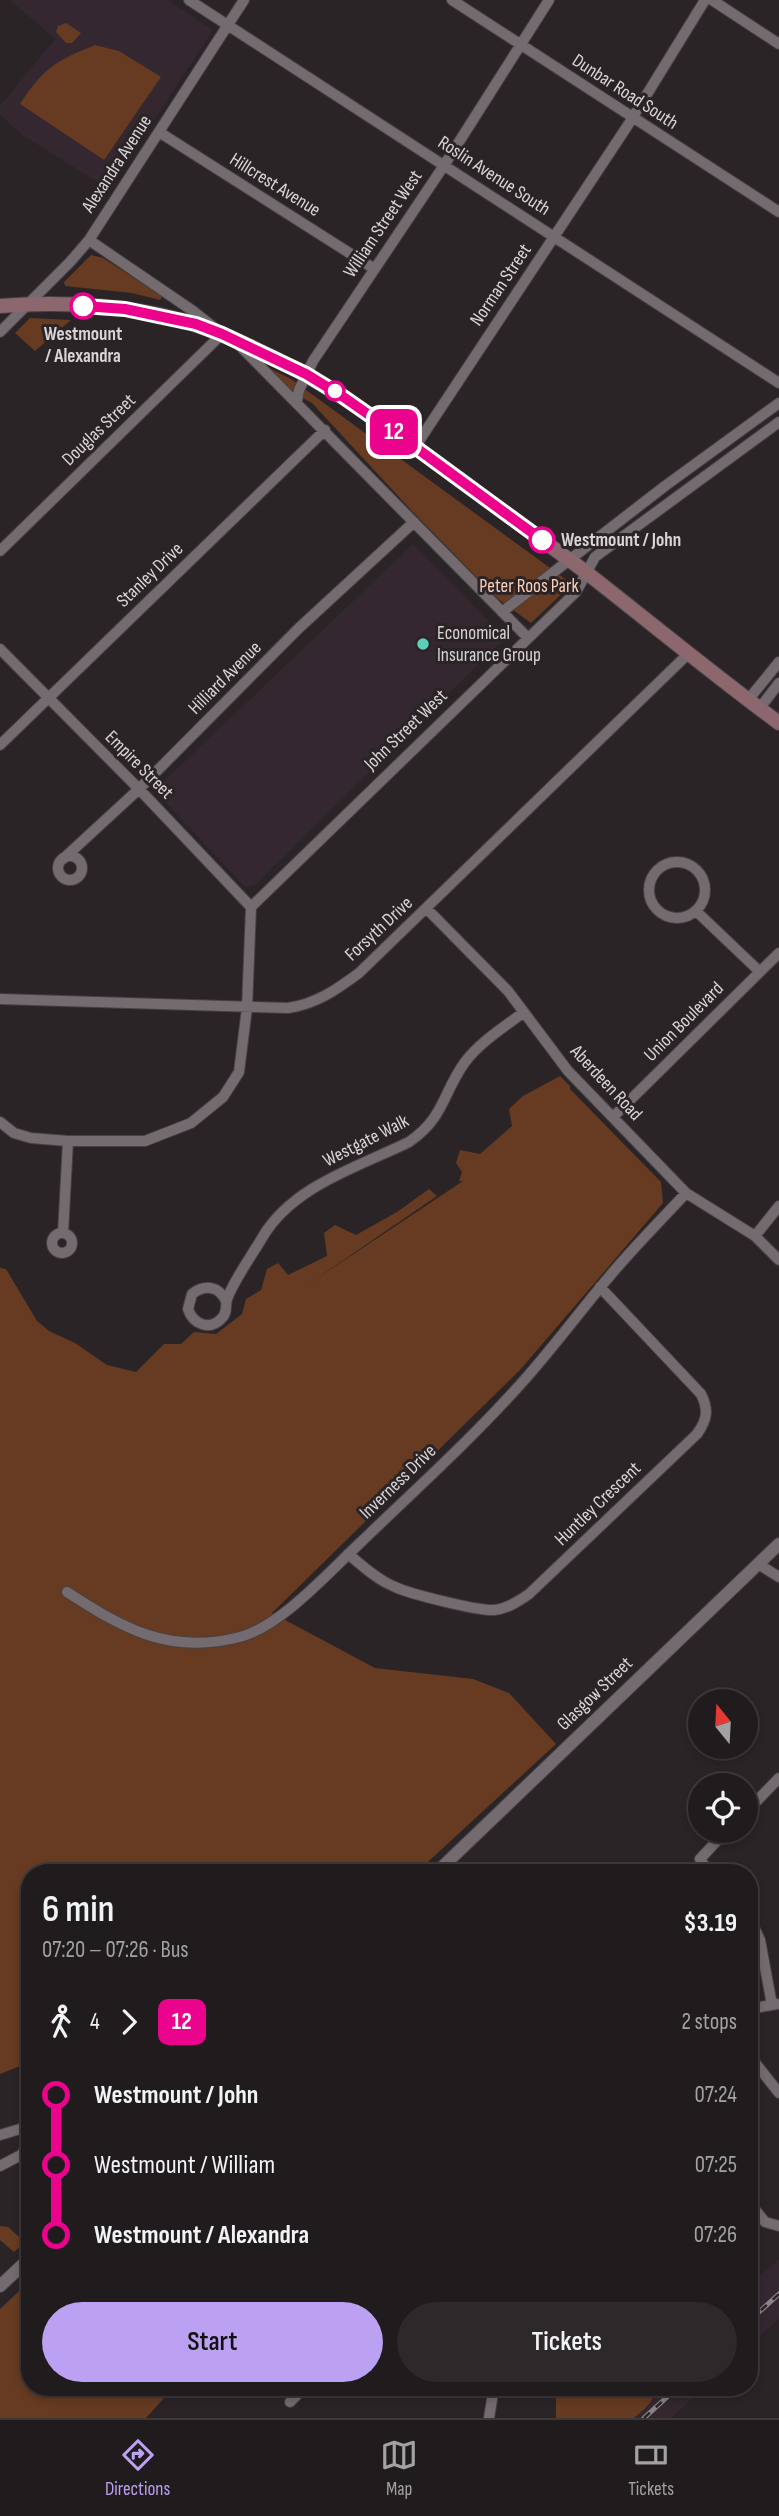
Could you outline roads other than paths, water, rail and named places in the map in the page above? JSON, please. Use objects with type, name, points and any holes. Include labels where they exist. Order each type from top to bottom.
[{"type":"main road","points":[[0,306],[61,304],[125,309],[196,324],[306,374],[415,447],[569,560],[779,723]]},
{"type":"street","name":"Roslin Avenue South","points":[[189,0],[779,383]]},
{"type":"street","name":"Alexandra Avenue","points":[[0,332],[89,240],[244,0]]},
{"type":"street","name":"Dunbar Road South","points":[[452,0],[779,212]]},
{"type":"street","name":"William Street West","points":[[297,401],[306,374],[550,0]]},
{"type":"street","name":"Norman Street","points":[[415,447],[555,237],[705,0]]},
{"type":"street","points":[[712,0],[779,44]]},
{"type":"street","name":"Hillcrest Avenue","points":[[159,132],[373,268]]},
{"type":"street","points":[[89,240],[229,337],[297,401],[528,638]]},
{"type":"street","name":"Douglas Street","points":[[0,551],[229,337]]},
{"type":"street","points":[[502,612],[665,486],[779,403]]},
{"type":"street","name":"John Street West","points":[[251,907],[576,592],[595,557],[779,422]]},
{"type":"street","name":"Stanley Drive","points":[[0,745],[325,430]]},
{"type":"street","name":"Hilliard Avenue","points":[[62,859],[139,789],[299,628],[414,522]]},
{"type":"street","name":"Empire Street","points":[[0,649],[251,907]]},
{"type":"street","name":"Forsyth Drive","points":[[0,999],[247,1008],[304,1006],[327,996],[359,973],[688,653]]},
{"type":"street","points":[[754,704],[779,662]]},
{"type":"street","points":[[754,704],[779,683]]},
{"type":"street","points":[[681,861],[699,871],[706,887],[705,897],[696,911],[686,917],[670,918],[654,906],[649,884],[660,867],[669,862],[681,861]]},
{"type":"street","points":[[0,1122],[15,1133],[31,1138],[68,1142],[145,1141],[191,1123],[223,1097],[239,1072],[247,1008],[251,907]]},
{"type":"street","name":"Aberdeen Road","points":[[426,908],[508,991],[568,1071],[686,1193],[755,1236],[779,1261]]},
{"type":"street","points":[[696,911],[760,971]]},
{"type":"street","name":"Union Boulevard","points":[[614,1116],[779,953]]},
{"type":"street","name":"Westgate Walk","points":[[226,1301],[266,1232],[282,1213],[318,1186],[409,1142],[432,1124],[467,1060],[524,1012]]},
{"type":"street","points":[[64,1233],[68,1142]]},
{"type":"street","name":"Inverness Drive","points":[[67,1592],[105,1616],[171,1643],[220,1641],[256,1631],[275,1619],[348,1554],[464,1443],[526,1378],[600,1287],[686,1193]]},
{"type":"street","points":[[755,1236],[779,1206]]},
{"type":"street","name":"Huntley Crescent","points":[[348,1554],[392,1586],[470,1607],[495,1610],[513,1605],[529,1594],[697,1434],[705,1422],[707,1411],[701,1394],[600,1287]]},
{"type":"street","name":"Glasgow Street","points":[[445,1864],[779,1544]]},
{"type":"street","points":[[758,1564],[779,1577]]},
{"type":"street","points":[[758,1800],[779,1778]]},
{"type":"street","points":[[703,1864],[699,1859],[714,1843]]},
{"type":"street","points":[[758,1934],[776,2004],[758,2007]]},
{"type":"street","points":[[758,2066],[779,2093]]},
{"type":"street","points":[[0,2135],[21,2129]]},
{"type":"street","points":[[0,2166],[21,2155]]},
{"type":"street","points":[[758,2213],[765,2222],[779,2225]]},
{"type":"street","points":[[0,2286],[21,2266]]},
{"type":"street","points":[[290,2402],[296,2396]]},
{"type":"street","points":[[489,2418],[493,2396]]},
{"type":"railway","points":[[758,2313],[779,2294]]},
{"type":"railway","points":[[644,2418],[668,2396]]},
{"type":"place","name":"Westmount / Alexandra","points":[[83,306]]},
{"type":"place","name":"Westmount / John","points":[[542,540]]},
{"type":"place","name":"Economical Insurance Group","points":[[423,644]]},
{"type":"park label","name":"Peter Roos Park","points":[[529,586]]}]
